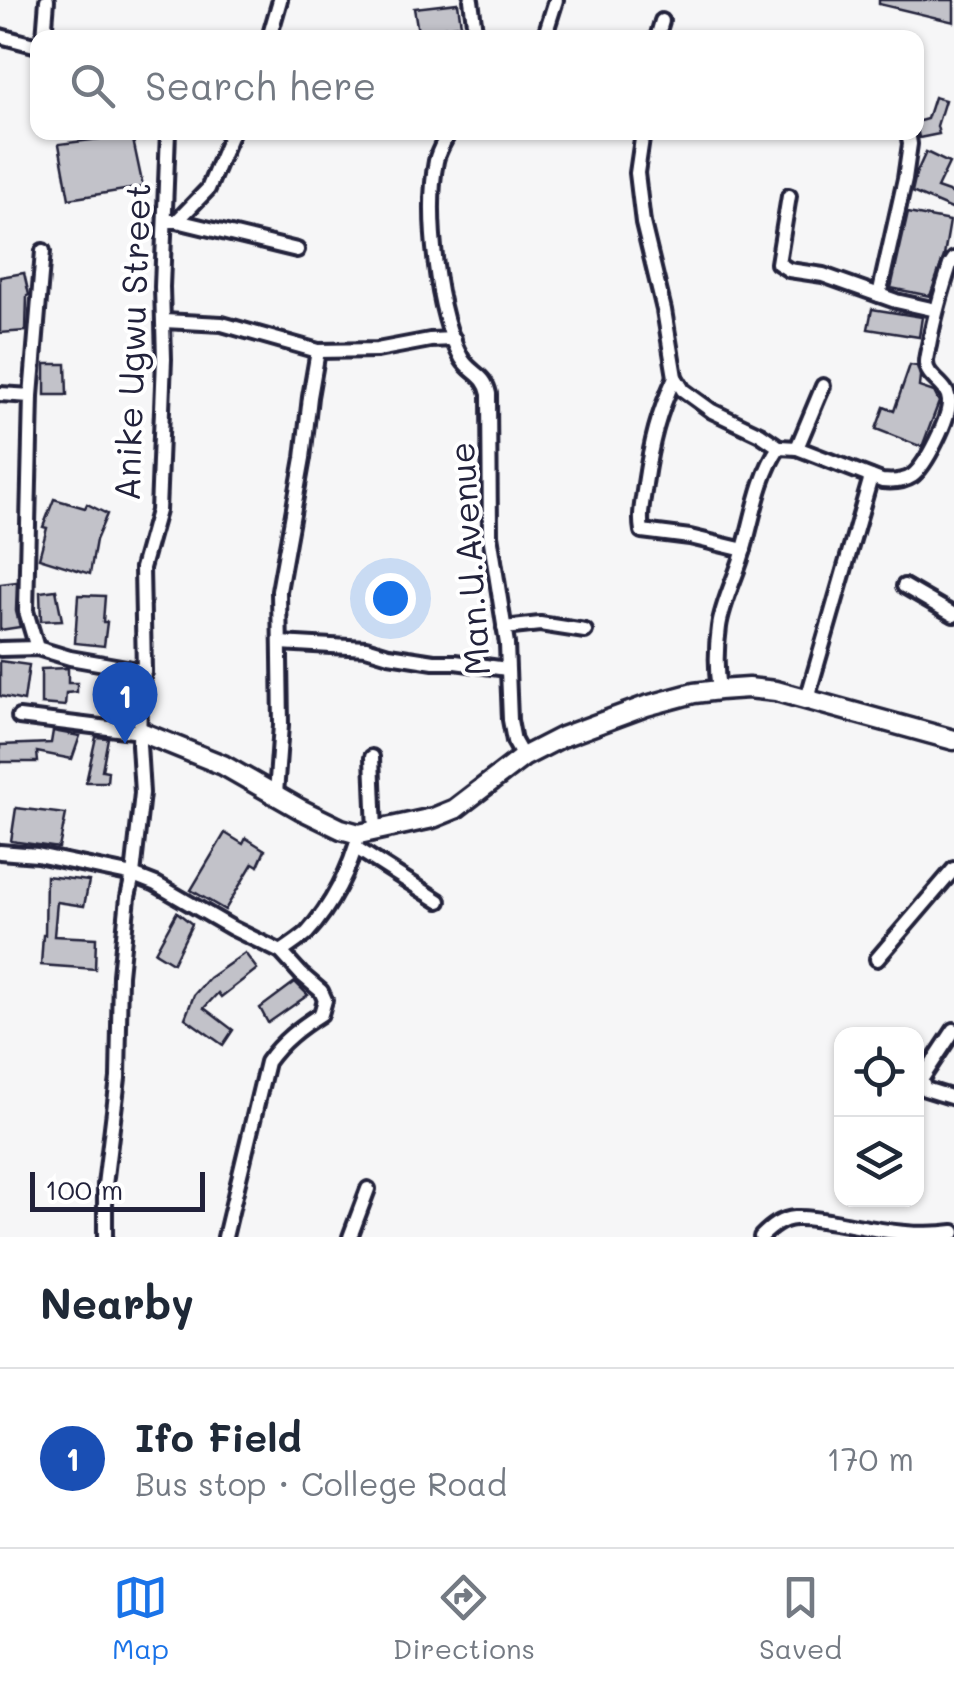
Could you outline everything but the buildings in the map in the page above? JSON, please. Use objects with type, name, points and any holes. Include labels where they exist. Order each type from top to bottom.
[{"type":"main road","points":[[141,732],[223,765],[363,838],[455,809],[522,757],[562,737],[646,706],[694,694],[748,688],[776,692],[954,740]]},
{"type":"street","points":[[45,30],[47,0]]},
{"type":"street","points":[[271,30],[280,0]]},
{"type":"street","points":[[470,0],[475,30]]},
{"type":"street","points":[[547,30],[556,0]]},
{"type":"street","points":[[659,30],[662,21]]},
{"type":"street","points":[[0,36],[30,44]]},
{"type":"street","name":"Anike Ugwu Street","points":[[104,1237],[105,1185],[118,1078],[120,975],[142,794],[142,568],[158,511],[162,287],[172,221],[168,140]]},
{"type":"street","points":[[172,221],[208,188],[229,140]]},
{"type":"street","name":"Man.U.Avenue","points":[[445,140],[437,156],[434,178],[435,273],[464,362],[486,382],[489,394],[490,535],[507,644],[514,741],[522,757]]},
{"type":"street","points":[[642,140],[637,173],[642,222],[664,310],[675,377],[683,390],[712,411],[760,434],[779,448],[796,448],[871,477],[895,482],[912,476],[924,461],[949,400],[944,387],[929,374],[926,363],[936,310],[954,259]]},
{"type":"street","points":[[879,295],[905,179],[909,140]]},
{"type":"street","points":[[789,196],[778,263],[790,270],[823,275],[896,301],[936,310]]},
{"type":"street","points":[[172,221],[298,250]]},
{"type":"street","points":[[37,648],[26,611],[31,396],[42,252]]},
{"type":"street","points":[[164,321],[222,324],[318,351],[376,350],[454,339]]},
{"type":"street","points":[[276,794],[281,726],[279,590],[318,351]]},
{"type":"street","points":[[675,377],[659,411],[649,454],[640,516],[642,531],[744,550]]},
{"type":"street","points":[[796,448],[823,386]]},
{"type":"street","points":[[0,394],[31,396]]},
{"type":"street","points":[[719,690],[719,623],[763,480],[779,448]]},
{"type":"street","points":[[806,700],[871,477]]},
{"type":"street","points":[[904,586],[954,615]]},
{"type":"street","points":[[504,628],[540,624],[586,630]]},
{"type":"street","points":[[280,643],[366,648],[434,662],[507,668]]},
{"type":"street","points":[[0,649],[37,648],[144,671]]},
{"type":"street","points":[[19,716],[141,732]]},
{"type":"street","points":[[281,952],[304,936],[320,916],[363,838],[372,758]]},
{"type":"street","points":[[363,838],[439,901]]},
{"type":"street","points":[[0,852],[37,855],[156,884],[281,952],[322,992],[325,1000],[321,1014],[293,1033],[267,1062],[226,1237]]},
{"type":"street","points":[[876,960],[954,869]]},
{"type":"street","points":[[954,1030],[921,1080],[925,1089],[954,1098]]},
{"type":"street","points":[[350,1237],[368,1188]]},
{"type":"street","points":[[761,1237],[772,1226],[792,1218],[910,1234],[954,1232]]},
{"type":"place","name":"Ifo Field","points":[[125,744]]}]
